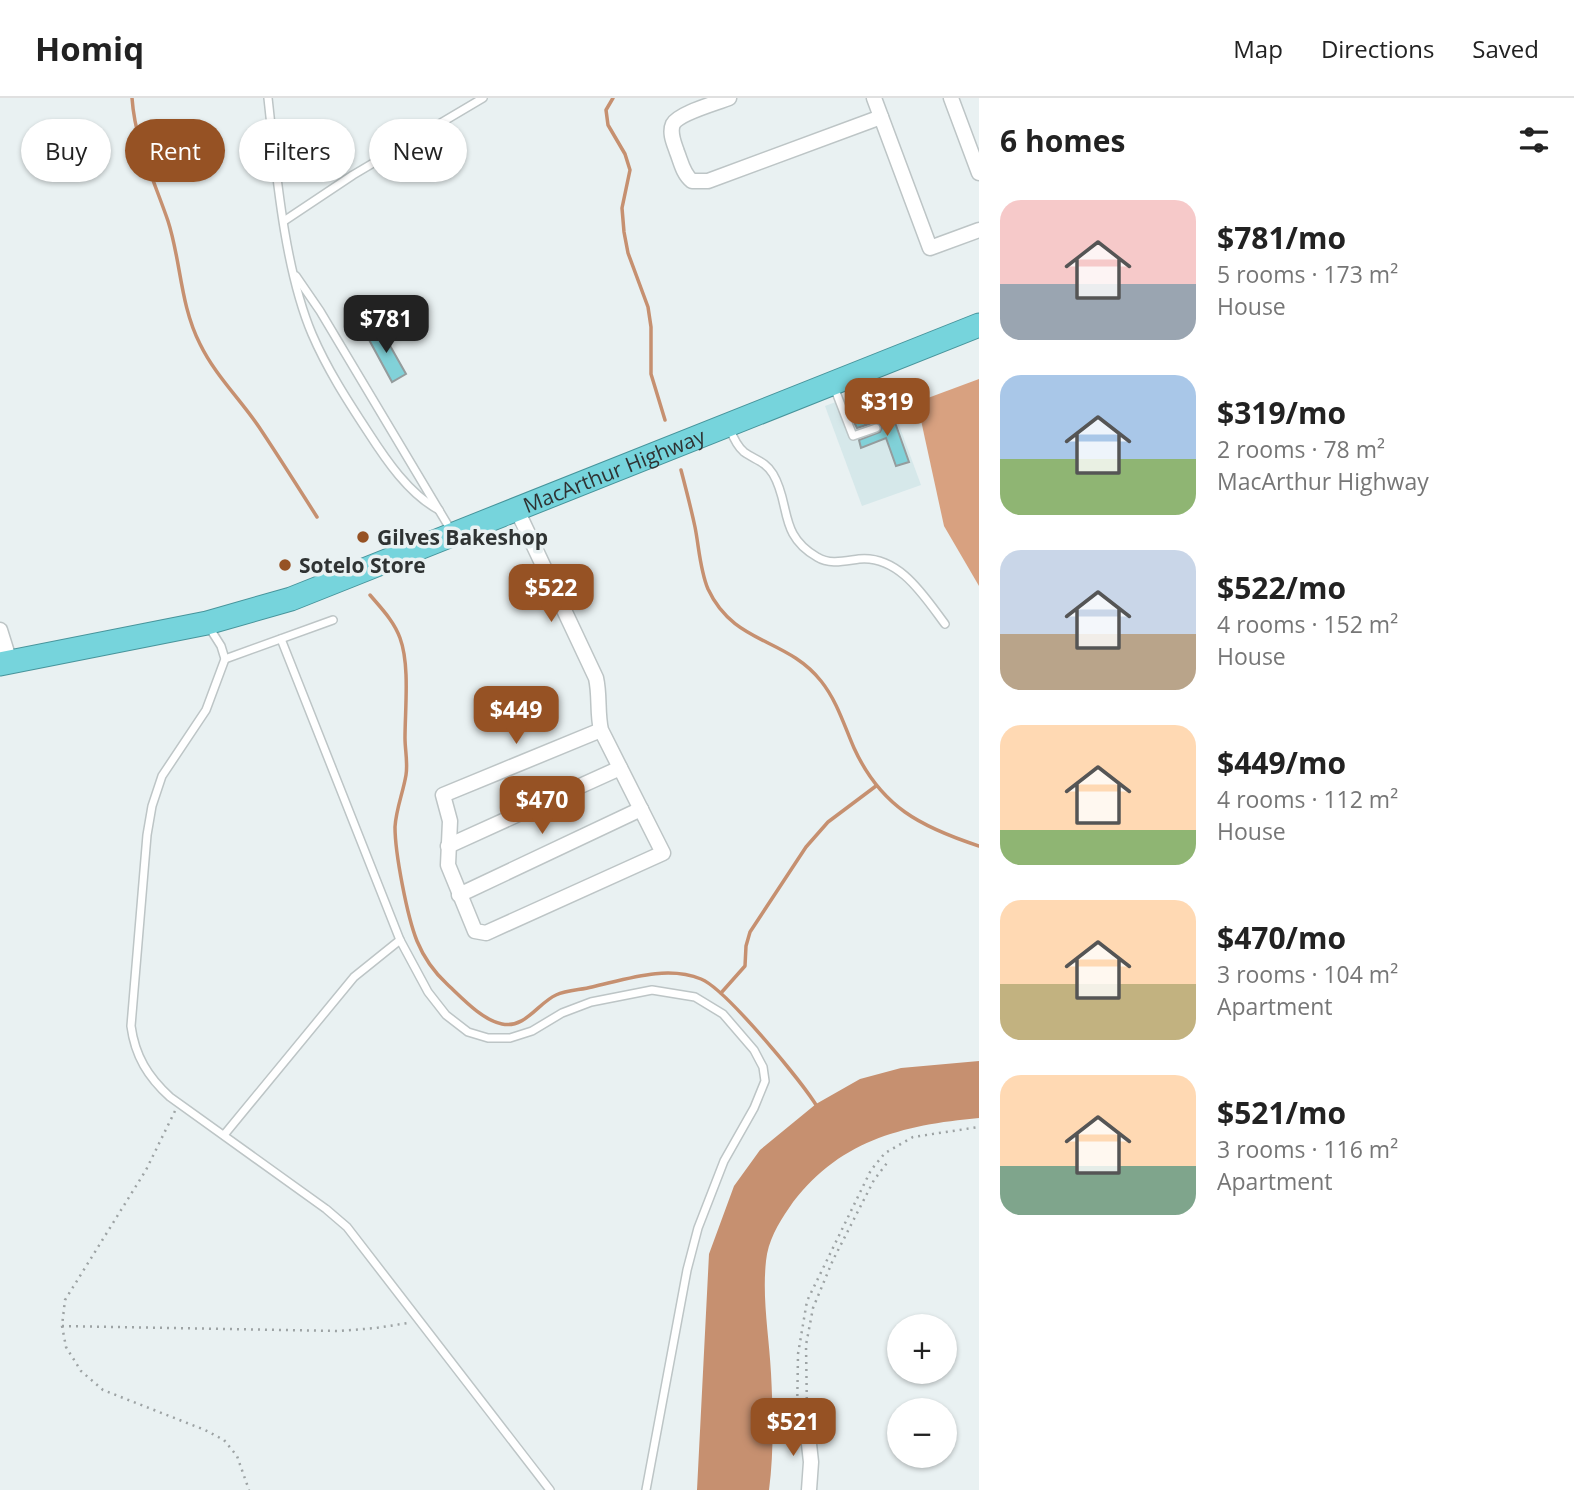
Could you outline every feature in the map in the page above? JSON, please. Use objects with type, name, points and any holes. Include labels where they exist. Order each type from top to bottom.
[{"type":"highway","name":"MacArthur Highway","points":[[5,663],[207,623],[291,599],[979,324]]},
{"type":"street","points":[[729,98],[678,118],[673,125],[672,134],[684,172],[692,181],[708,181],[881,117]]},
{"type":"street","points":[[874,98],[930,248],[979,230]]},
{"type":"street","points":[[951,98],[979,173]]},
{"type":"street","points":[[517,510],[596,678],[601,730],[663,853],[486,933],[475,931],[448,865],[450,821],[443,795],[601,730]]},
{"type":"street","points":[[0,630],[5,663]]},
{"type":"street","points":[[448,846],[620,768]]},
{"type":"street","points":[[459,895],[641,809]]},
{"type":"street","points":[[803,1427],[811,1462],[809,1490]]},
{"type":"lane","points":[[268,98],[293,272],[311,332],[346,399],[390,463],[425,502],[439,510]]},
{"type":"lane","points":[[284,221],[418,135],[483,98]]},
{"type":"lane","points":[[293,272],[320,311],[454,535]]},
{"type":"lane","points":[[833,383],[853,436],[876,428]]},
{"type":"lane","points":[[728,425],[740,447],[760,460],[772,473],[780,487],[788,524],[803,546],[817,557],[830,562],[861,559],[879,561],[892,567],[912,582],[945,624]]},
{"type":"lane","points":[[225,659],[332,620]]},
{"type":"lane","points":[[207,623],[221,646],[225,659],[206,710],[162,776],[147,835],[131,1026],[136,1051],[149,1074],[178,1103],[318,1202],[347,1227],[551,1490]]},
{"type":"lane","points":[[281,639],[400,940],[428,992],[446,1014],[468,1032],[488,1038],[510,1038],[532,1031],[562,1013],[591,1002],[652,990],[695,997],[723,1014],[754,1050],[763,1067],[765,1082],[754,1108],[724,1161],[698,1228],[687,1270],[646,1490]]},
{"type":"lane","points":[[224,1136],[354,977],[400,940]]},
{"type":"path","points":[[178,1103],[146,1170],[65,1300],[62,1326],[66,1347],[82,1371],[103,1391],[205,1430],[224,1440],[237,1456],[249,1490]]},
{"type":"path","points":[[803,1427],[798,1354],[807,1301],[872,1170],[886,1153],[913,1137],[979,1126]]},
{"type":"path","points":[[803,1427],[806,1345],[813,1308],[833,1259],[874,1180],[887,1163]]},
{"type":"path","points":[[62,1326],[340,1331],[418,1320]]},
{"type":"shaded area","points":[[979,379],[979,586],[944,526],[917,402]]},
{"type":"shaded area","points":[[884,384],[921,485],[862,506],[825,406]]},
{"type":"shaded area","points":[[979,1061],[979,1118],[923,1126],[873,1140],[828,1167],[808,1185],[785,1214],[769,1247],[765,1275],[773,1417],[769,1490],[697,1490],[709,1254],[734,1186],[760,1150],[816,1104],[860,1079],[901,1068]]},
{"type":"building","points":[[380,328],[406,374],[392,382],[367,336]]},
{"type":"building","points":[[892,414],[909,462],[896,466],[886,438],[861,448],[859,440],[880,432],[880,424],[875,422],[857,428],[854,422],[863,419],[865,424]]},
{"type":"waterway","points":[[132,98],[141,145],[168,221],[193,329],[213,366],[259,427],[317,517]]},
{"type":"waterway","points":[[613,98],[606,110],[608,125],[625,154],[630,170],[622,208],[624,232],[628,253],[648,307],[651,327],[651,374],[665,420]]},
{"type":"waterway","points":[[681,470],[703,574],[719,607],[732,621],[792,656],[821,681],[836,705],[865,768],[890,800],[921,822],[979,846]]},
{"type":"waterway","points":[[370,595],[394,626],[403,649],[406,674],[407,770],[395,827],[397,852],[413,930],[423,953],[438,975],[480,1013],[495,1022],[510,1025],[518,1023],[549,999],[565,992],[661,973],[701,979],[713,986],[745,1018],[781,1059],[818,1108]]},
{"type":"waterway","points":[[721,993],[745,966],[750,932],[806,847],[828,822],[876,786]]},
{"type":"place","name":"Gilves Bakeshop","points":[[363,537]]},
{"type":"place","name":"Sotelo Store","points":[[285,565]]}]
